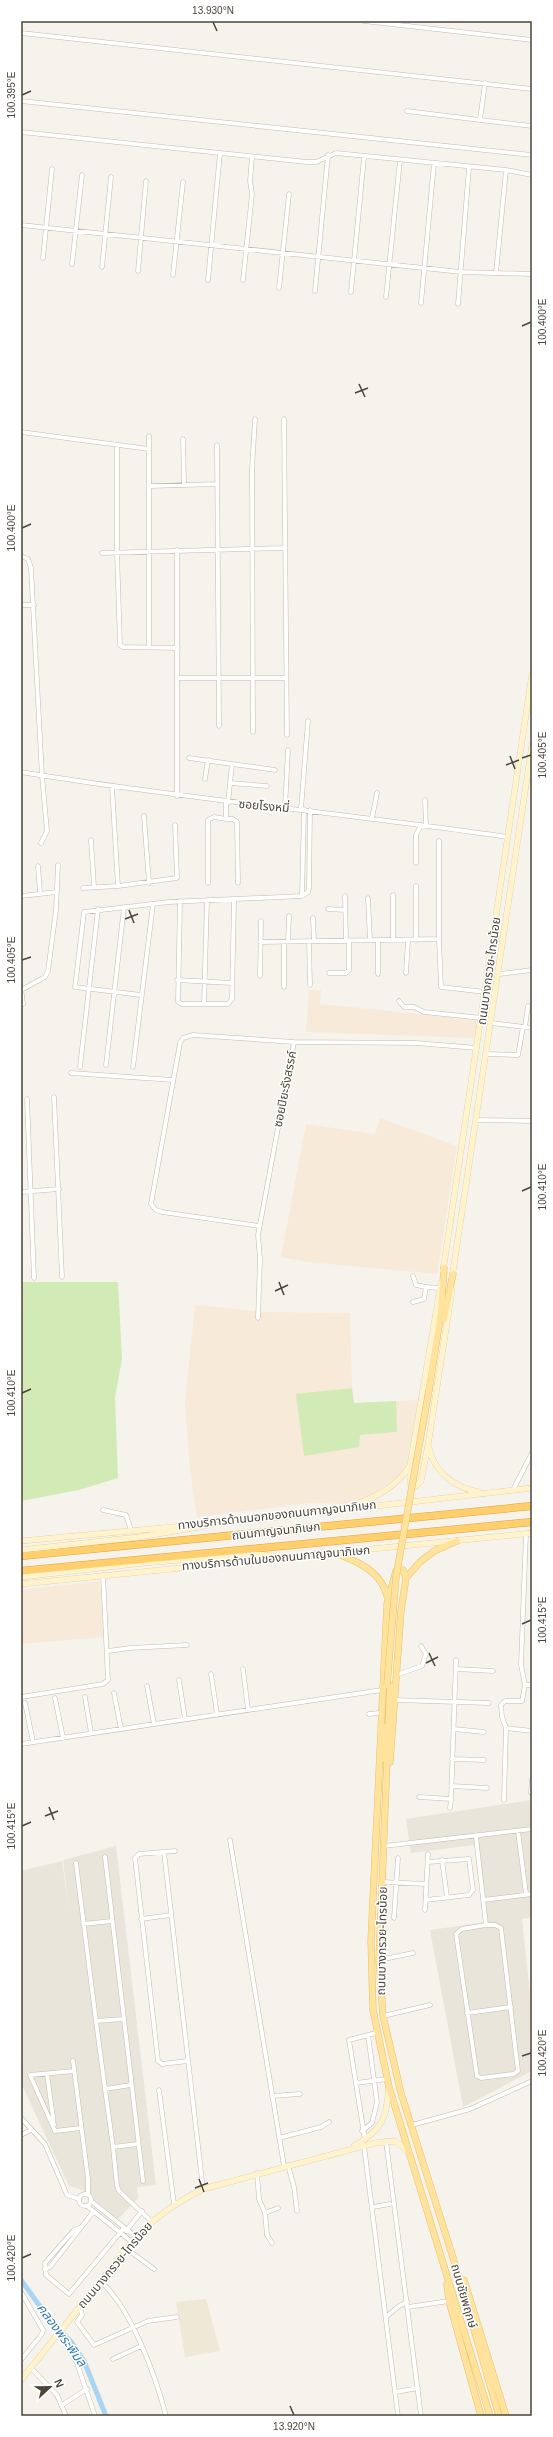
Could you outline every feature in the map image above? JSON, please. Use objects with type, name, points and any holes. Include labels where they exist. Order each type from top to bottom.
[{"type":"highway","name":"ถนนกาญจนาภิเษก","points":[[21,1556],[532,1506]]},
{"type":"highway","name":"ถนนกาญจนาภิเษก","points":[[21,1571],[532,1522]]},
{"type":"main road","name":"ถนนบางกรวย-ไทรน้อย","points":[[532,674],[478,1048],[444,1268],[410,1466],[410,1483],[416,1486],[421,1481],[451,1307],[453,1274],[532,745]]},
{"type":"main road","points":[[431,1390],[440,1318],[444,1268]]},
{"type":"main road","points":[[379,1771],[380,1713],[386,1686],[398,1585],[431,1390],[453,1274]]},
{"type":"main road","points":[[428,1445],[432,1462],[448,1478],[462,1487],[485,1493]]},
{"type":"main road","points":[[339,1509],[384,1492],[401,1478],[410,1466]]},
{"type":"main road","name":"ทางบริการด้านนอกของถนนกาญจนาภิเษก","points":[[21,1541],[228,1522],[532,1488]]},
{"type":"main road","points":[[21,1550],[139,1537],[228,1522]]},
{"type":"main road","name":"ทางบริการด้านในของถนนกาญจนาภิเษก","points":[[21,1584],[282,1557],[529,1534]]},
{"type":"main road","points":[[406,1578],[420,1562],[434,1552],[457,1541]]},
{"type":"main road","points":[[335,1553],[355,1560],[376,1575],[382,1583],[388,1600]]},
{"type":"main road","points":[[21,1577],[255,1554],[282,1557]]},
{"type":"main road","points":[[379,1771],[383,1751],[388,1600],[396,1571],[403,1570],[406,1578],[401,1611],[392,1751],[388,1772]]},
{"type":"main road","points":[[386,1686],[388,1772]]},
{"type":"main road","name":"ถนนบางกรวย-ไทรน้อย","points":[[379,1771],[370,1964],[376,2034],[389,2087],[418,2180]]},
{"type":"main road","name":"ถนนบางกรวย-ไทรน้อย","points":[[388,1772],[379,1960],[383,2016],[393,2064],[427,2177]]},
{"type":"main road","name":"ถนนบางกรวย-ไทรน้อย","points":[[21,2380],[151,2221],[174,2204],[203,2189],[286,2165],[349,2150],[364,2143],[383,2123],[387,2111],[389,2087]]},
{"type":"main road","name":"ถนนบางกรวย-ไทรน้อย","points":[[364,2143],[399,2142],[409,2152]]},
{"type":"main road","name":"ถนนชัยพฤกษ์","points":[[427,2177],[456,2267],[499,2416]]},
{"type":"main road","name":"ถนนชัยพฤกษ์","points":[[418,2180],[490,2416]]},
{"type":"main road","points":[[456,2267],[467,2290],[506,2416]]},
{"type":"main road","points":[[447,2274],[448,2301],[481,2416]]},
{"type":"street","points":[[364,21],[532,40]]},
{"type":"street","points":[[21,33],[532,89]]},
{"type":"street","points":[[480,120],[485,83]]},
{"type":"street","points":[[21,101],[532,155]]},
{"type":"street","points":[[407,111],[532,126]]},
{"type":"street","points":[[21,132],[311,162],[336,153],[469,168],[506,170],[532,175]]},
{"type":"street","points":[[208,280],[220,153]]},
{"type":"street","points":[[315,291],[317,257],[328,155]]},
{"type":"street","points":[[243,280],[252,194],[250,181],[252,157]]},
{"type":"street","points":[[351,292],[364,157]]},
{"type":"street","points":[[386,297],[400,160]]},
{"type":"street","points":[[421,303],[434,164]]},
{"type":"street","points":[[458,304],[469,168]]},
{"type":"street","points":[[43,258],[52,169]]},
{"type":"street","points":[[496,273],[506,170]]},
{"type":"street","points":[[72,264],[82,175]]},
{"type":"street","points":[[102,267],[111,177]]},
{"type":"street","points":[[138,271],[146,181]]},
{"type":"street","points":[[173,276],[183,182]]},
{"type":"street","points":[[279,288],[289,194]]},
{"type":"street","points":[[21,225],[75,232],[461,272],[532,274]]},
{"type":"street","points":[[253,732],[252,469],[255,419]]},
{"type":"street","points":[[284,419],[286,735]]},
{"type":"street","points":[[21,432],[150,449]]},
{"type":"street","points":[[148,647],[150,551],[149,436]]},
{"type":"street","points":[[183,439],[184,485]]},
{"type":"street","points":[[117,445],[117,552],[120,645],[123,647],[178,648]]},
{"type":"street","points":[[217,445],[217,678],[219,726]]},
{"type":"street","points":[[150,486],[217,484]]},
{"type":"street","points":[[102,553],[284,548]]},
{"type":"street","points":[[176,796],[178,648],[177,550]]},
{"type":"street","points":[[21,556],[28,559],[32,568],[42,776],[47,831],[41,843]]},
{"type":"street","points":[[21,605],[34,605]]},
{"type":"street","points":[[177,678],[286,678]]},
{"type":"street","points":[[302,896],[302,800],[308,721]]},
{"type":"street","points":[[284,806],[288,750]]},
{"type":"street","points":[[189,758],[275,770]]},
{"type":"street","points":[[205,779],[208,760]]},
{"type":"street","points":[[226,819],[232,764]]},
{"type":"street","name":"ซอยโรงหมี่","points":[[21,772],[176,796],[372,816],[508,837]]},
{"type":"street","points":[[230,783],[267,786]]},
{"type":"street","points":[[112,787],[118,886]]},
{"type":"street","points":[[372,816],[377,794]]},
{"type":"street","points":[[416,863],[416,835],[424,824],[427,816],[425,800]]},
{"type":"street","points":[[141,995],[76,988],[74,984],[84,913],[87,910],[180,901],[234,900],[302,896],[308,892],[309,888],[310,810]]},
{"type":"street","points":[[144,816],[149,883]]},
{"type":"street","points":[[208,883],[208,820],[214,818],[233,819],[237,822],[238,883]]},
{"type":"street","points":[[83,888],[149,883],[178,878],[175,825]]},
{"type":"street","points":[[91,840],[94,887]]},
{"type":"street","points":[[438,841],[440,987],[444,989],[486,992]]},
{"type":"street","points":[[38,866],[40,893]]},
{"type":"street","points":[[23,1004],[21,990],[47,974],[57,892],[58,866]]},
{"type":"street","points":[[416,886],[416,940]]},
{"type":"street","points":[[21,896],[57,892]]},
{"type":"street","points":[[393,895],[393,940]]},
{"type":"street","points":[[329,973],[346,972],[349,970],[345,896]]},
{"type":"street","points":[[368,898],[370,940]]},
{"type":"street","points":[[204,1004],[207,900]]},
{"type":"street","points":[[180,901],[177,999],[180,1003],[204,1004],[230,1003],[232,983],[234,900]]},
{"type":"street","points":[[133,1067],[153,904]]},
{"type":"street","points":[[106,1065],[124,907]]},
{"type":"street","points":[[80,1067],[98,909]]},
{"type":"street","points":[[328,910],[345,910]]},
{"type":"street","points":[[284,987],[289,916]]},
{"type":"street","points":[[310,985],[313,918]]},
{"type":"street","points":[[260,976],[261,921]]},
{"type":"street","points":[[260,942],[439,939]]},
{"type":"street","points":[[378,940],[378,974]]},
{"type":"street","points":[[406,973],[408,940]]},
{"type":"street","points":[[498,974],[532,970]]},
{"type":"street","points":[[177,980],[232,983]]},
{"type":"street","points":[[399,1000],[404,1007],[414,1007],[424,1012],[482,1018]]},
{"type":"street","points":[[487,1054],[518,1055],[528,1006]]},
{"type":"street","points":[[491,1023],[532,1028]]},
{"type":"street","points":[[259,1226],[162,1212],[153,1208],[151,1197],[180,1042],[183,1038],[193,1035],[294,1042]]},
{"type":"street","name":"ซอยปิยะรังสรรค์","points":[[258,1318],[260,1259],[258,1235],[259,1226],[294,1042],[416,1043],[478,1048]]},
{"type":"street","points":[[71,1073],[173,1080]]},
{"type":"street","points":[[54,1097],[62,1277]]},
{"type":"street","points":[[27,1099],[32,1191],[34,1278]]},
{"type":"street","points":[[476,1120],[532,1121]]},
{"type":"street","points":[[21,1192],[59,1189]]},
{"type":"street","points":[[413,1276],[416,1285],[440,1288]]},
{"type":"street","points":[[413,1302],[424,1299],[426,1287]]},
{"type":"street","points":[[513,1490],[532,1455]]},
{"type":"street","points":[[103,1510],[126,1514],[131,1530]]},
{"type":"street","points":[[504,1800],[506,1728],[502,1717],[502,1703],[505,1701],[522,1702],[525,1684],[521,1665],[529,1534]]},
{"type":"street","points":[[21,1696],[103,1684],[109,1677],[103,1575]]},
{"type":"street","points":[[108,1651],[130,1648],[187,1645]]},
{"type":"street","points":[[396,1675],[422,1666],[426,1654],[421,1646]]},
{"type":"street","points":[[450,1808],[456,1660]]},
{"type":"street","points":[[243,1669],[248,1710]]},
{"type":"street","points":[[456,1669],[493,1671]]},
{"type":"street","points":[[211,1674],[217,1714]]},
{"type":"street","points":[[179,1680],[185,1719]]},
{"type":"street","points":[[525,1684],[532,1685]]},
{"type":"street","points":[[147,1686],[154,1724]]},
{"type":"street","points":[[21,1744],[248,1710],[386,1686]]},
{"type":"street","points":[[114,1693],[121,1729]]},
{"type":"street","points":[[85,1697],[91,1733]]},
{"type":"street","points":[[55,1698],[62,1738]]},
{"type":"street","points":[[395,1700],[489,1703]]},
{"type":"street","points":[[26,1703],[33,1742]]},
{"type":"street","points":[[369,1714],[380,1713]]},
{"type":"street","points":[[506,1728],[532,1731]]},
{"type":"street","points":[[454,1729],[484,1732]]},
{"type":"street","points":[[452,1759],[484,1760]]},
{"type":"street","points":[[531,1793],[532,1779]]},
{"type":"street","points":[[452,1786],[487,1788]]},
{"type":"street","points":[[419,1797],[451,1798]]},
{"type":"street","points":[[384,1846],[476,1837],[532,1829]]},
{"type":"street","points":[[518,1831],[526,1894]]},
{"type":"street","points":[[476,1837],[486,1925]]},
{"type":"street","points":[[230,1840],[279,2138],[286,2165],[294,2187],[297,2211]]},
{"type":"street","points":[[175,1851],[136,1855],[141,1919],[158,2061],[162,2064],[188,2061]]},
{"type":"street","points":[[164,1852],[203,2189]]},
{"type":"street","points":[[425,1910],[428,1854]]},
{"type":"street","points":[[105,1857],[143,2181]]},
{"type":"street","points":[[394,1918],[398,1858]]},
{"type":"street","points":[[426,1900],[472,1893],[470,1861],[467,1858],[428,1862]]},
{"type":"street","points":[[442,1860],[447,1897]]},
{"type":"street","points":[[76,1863],[119,2191],[151,2221]]},
{"type":"street","points":[[382,1882],[426,1884]]},
{"type":"street","points":[[483,1900],[532,1894]]},
{"type":"street","points":[[141,1919],[171,1915]]},
{"type":"street","points":[[83,1924],[112,1921]]},
{"type":"street","points":[[486,1925],[495,1925],[501,1928],[518,2071],[506,2075],[481,2078],[476,2076],[456,1934],[462,1929],[486,1925]]},
{"type":"street","points":[[379,1960],[413,1953]]},
{"type":"street","points":[[383,2016],[430,2005]]},
{"type":"street","points":[[467,2013],[510,2007]]},
{"type":"street","points":[[96,2022],[124,2019]]},
{"type":"street","points":[[376,2034],[349,2040],[373,2208],[398,2416]]},
{"type":"street","points":[[362,2131],[369,2126],[374,2119],[377,2102],[368,2035]]},
{"type":"street","points":[[73,2061],[88,2179],[88,2195],[91,2202],[125,2229],[134,2240]]},
{"type":"street","points":[[55,2131],[30,2076],[74,2070]]},
{"type":"street","points":[[47,2074],[55,2131]]},
{"type":"street","points":[[356,2083],[387,2079]]},
{"type":"street","points":[[412,2125],[470,2109],[532,2081]]},
{"type":"street","points":[[105,2089],[131,2085]]},
{"type":"street","points":[[158,2090],[174,2204]]},
{"type":"street","points":[[272,2096],[300,2094]]},
{"type":"street","points":[[21,2118],[45,2144],[67,2195],[79,2199],[82,2206],[87,2206],[122,2233],[134,2240]]},
{"type":"street","points":[[279,2138],[322,2127],[329,2122]]},
{"type":"street","points":[[55,2131],[81,2128]]},
{"type":"street","points":[[21,2135],[32,2130]]},
{"type":"street","points":[[386,2142],[421,2416]]},
{"type":"street","points":[[113,2148],[138,2144]]},
{"type":"street","points":[[257,2174],[259,2199],[265,2213],[267,2235],[272,2243]]},
{"type":"street","points":[[79,2199],[83,2195],[88,2195]]},
{"type":"street","points":[[87,2206],[91,2202]]},
{"type":"street","points":[[373,2208],[390,2204]]},
{"type":"street","points":[[265,2213],[278,2208]]},
{"type":"street","points":[[45,2269],[50,2267],[63,2252],[94,2211]]},
{"type":"street","points":[[80,2228],[74,2230],[45,2264],[48,2277],[69,2294],[142,2211]]},
{"type":"street","points":[[58,2248],[63,2252]]},
{"type":"street","points":[[127,2249],[154,2269]]},
{"type":"street","points":[[100,2282],[115,2296],[141,2346],[166,2416]]},
{"type":"street","points":[[21,2292],[43,2330],[42,2334],[21,2360]]},
{"type":"street","points":[[386,2317],[399,2306],[448,2301]]},
{"type":"street","points":[[80,2307],[82,2315],[77,2322],[94,2346],[148,2321],[177,2317]]},
{"type":"street","points":[[63,2340],[77,2363],[95,2416]]},
{"type":"street","points":[[113,2359],[141,2346]]},
{"type":"street","points":[[31,2368],[53,2390],[62,2405],[66,2416]]},
{"type":"street","points":[[396,2392],[418,2388]]},
{"type":"street","points":[[62,2405],[87,2389]]},
{"type":"shaded area","points":[[309,990],[321,990],[320,1004],[478,1020],[475,1038],[306,1032]]},
{"type":"shaded area","points":[[380,1118],[457,1146],[437,1274],[308,1262],[281,1257],[306,1124],[375,1134]]},
{"type":"shaded area","points":[[195,1305],[265,1312],[350,1313],[352,1388],[297,1395],[360,1435],[396,1432],[396,1401],[418,1400],[408,1462],[400,1475],[371,1495],[344,1504],[309,1503],[197,1517],[190,1471],[185,1402]]},
{"type":"shaded area","points":[[100,1581],[104,1637],[21,1644],[21,1590]]},
{"type":"shaded area","points":[[532,1800],[532,1917],[522,1919],[532,2013],[532,2071],[463,2107],[430,1930],[486,1922],[475,1845],[411,1853],[406,1819]]},
{"type":"shaded area","points":[[116,1846],[156,2185],[137,2187],[138,2198],[118,2219],[82,2190],[69,2186],[21,2083],[21,1871],[62,1861],[69,1911],[63,1860]]},
{"type":"shaded area","points":[[206,2299],[220,2351],[185,2357],[176,2302]]},
{"type":"green space","points":[[21,1282],[118,1282],[122,1359],[115,1397],[118,1478],[79,1490],[21,1501]]},
{"type":"green space","points":[[352,1388],[354,1403],[396,1401],[397,1432],[360,1435],[359,1447],[304,1456],[296,1394]]},
{"type":"waterway","name":"คลองพระพิมล","points":[[21,2280],[47,2316],[72,2343],[84,2361],[106,2416]]}]
